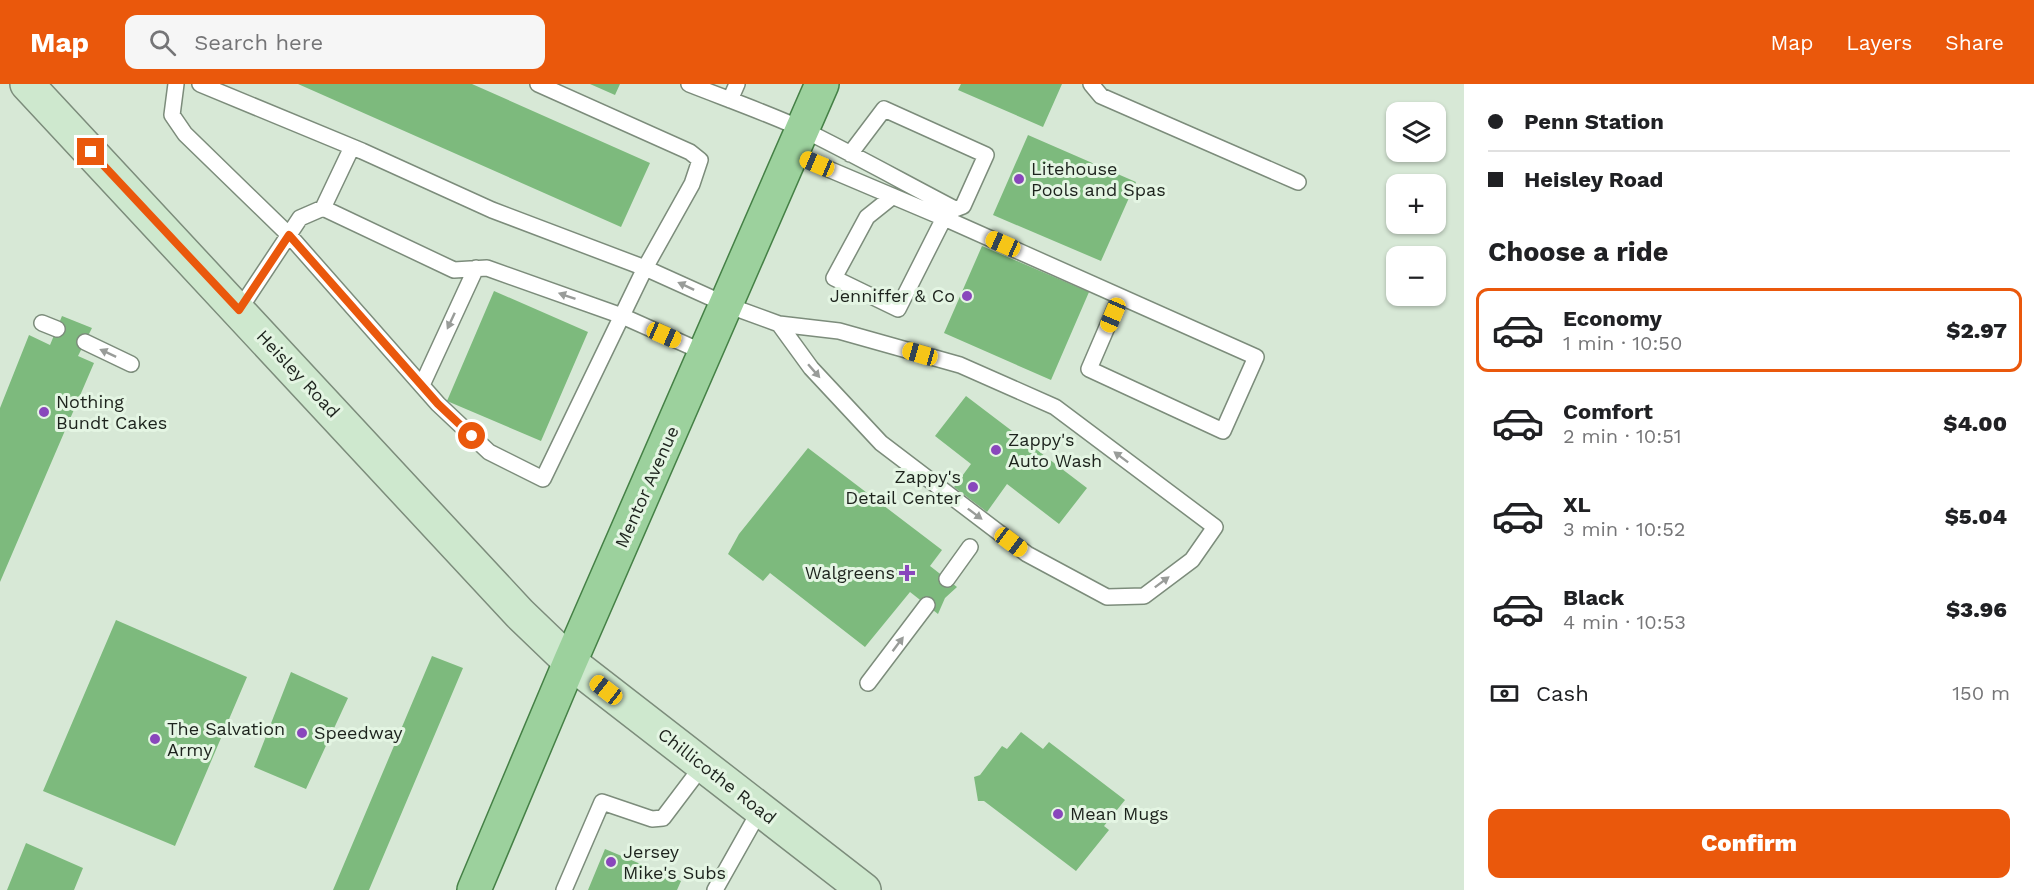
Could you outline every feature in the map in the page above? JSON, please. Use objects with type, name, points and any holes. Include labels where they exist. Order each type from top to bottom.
[{"type":"main road","name":"Mentor Avenue","points":[[474,890],[570,662],[822,84]]},
{"type":"street","name":"Heisley Road","points":[[27,84],[520,614],[570,662]]},
{"type":"street","name":"Chillicothe Road","points":[[570,662],[864,890]]},
{"type":"lane","points":[[176,84],[172,116],[185,134],[289,235],[422,385],[489,452],[543,479],[645,268],[692,184],[700,160],[690,152],[538,84]]},
{"type":"lane","points":[[200,84],[352,147],[492,210],[645,268],[727,305],[779,324],[839,331],[960,365],[1055,407],[1215,527],[1192,560],[1144,596],[1107,597],[1028,554],[881,443],[811,368],[779,324]]},
{"type":"lane","points":[[689,84],[730,100],[892,196],[1257,357],[1223,431],[1089,369],[1120,297]]},
{"type":"lane","points":[[730,100],[737,84]]},
{"type":"lane","points":[[1091,84],[1101,96],[1298,182]]},
{"type":"lane","points":[[798,142],[850,154],[955,209],[963,206],[986,155],[884,109],[850,154]]},
{"type":"lane","points":[[239,310],[300,219],[323,208],[352,147]]},
{"type":"lane","points":[[892,196],[867,217],[834,278],[898,309],[944,218]]},
{"type":"lane","points":[[323,208],[454,270],[487,268],[622,316],[705,353]]},
{"type":"lane","points":[[422,385],[476,268]]},
{"type":"lane","points":[[42,323],[57,329]]},
{"type":"lane","points":[[85,342],[131,364]]},
{"type":"lane","points":[[946,579],[970,547]]},
{"type":"lane","points":[[868,683],[927,605]]},
{"type":"lane","points":[[564,890],[602,802],[652,819],[663,818],[703,765]]},
{"type":"lane","points":[[715,890],[760,810]]},
{"type":"building","points":[[298,84],[472,84],[650,163],[621,227]]},
{"type":"building","points":[[590,84],[620,84],[615,95]]},
{"type":"building","points":[[961,84],[1062,84],[1043,127],[958,90]]},
{"type":"building","points":[[1028,135],[1136,182],[1101,261],[993,215]]},
{"type":"building","points":[[982,246],[1089,292],[1051,380],[944,333]]},
{"type":"building","points":[[494,291],[588,332],[541,441],[447,401]]},
{"type":"building","points":[[62,316],[92,328],[78,356],[94,363],[0,582],[0,408],[29,335],[50,345]]},
{"type":"building","name":"Zappy's Auto Wash","points":[[966,396],[1087,488],[1059,524],[1007,484],[987,512],[954,487],[971,464],[935,436]]},
{"type":"building","name":"Walgreens","points":[[808,448],[942,550],[930,566],[957,587],[945,598],[938,614],[910,592],[865,647],[770,573],[763,581],[728,554],[739,534]]},
{"type":"building","points":[[116,620],[247,677],[175,846],[43,791]]},
{"type":"building","points":[[432,656],[463,668],[369,890],[333,890]]},
{"type":"building","points":[[291,672],[348,698],[306,789],[254,767]]},
{"type":"building","name":"Mean Mugs","points":[[1021,732],[1043,749],[1049,742],[1125,800],[1104,826],[1109,830],[1076,871],[984,801],[978,801],[974,777],[980,775],[1002,746],[1007,749]]},
{"type":"building","points":[[26,843],[83,868],[74,890],[7,890]]},
{"type":"building","points":[[605,849],[681,881],[677,890],[588,890]]},
{"type":"place","name":"Litehouse Pools and Spas","points":[[1019,179]]},
{"type":"place","name":"Jenniffer & Co","points":[[967,296]]},
{"type":"place","name":"Nothing Bundt Cakes","points":[[44,412]]},
{"type":"place","name":"Zappy's Auto Wash","points":[[996,450]]},
{"type":"place","name":"Zappy's Detail Center","points":[[973,487]]},
{"type":"place","name":"Walgreens","points":[[907,573]]},
{"type":"place","name":"Speedway","points":[[302,733]]},
{"type":"place","name":"The Salvation Army","points":[[155,739]]},
{"type":"place","name":"Mean Mugs","points":[[1058,814]]},
{"type":"place","name":"Jersey Mike's Subs","points":[[611,862]]},
{"type":"route","points":[[91,152],[239,310],[289,235],[438,404],[472,436]]}]
